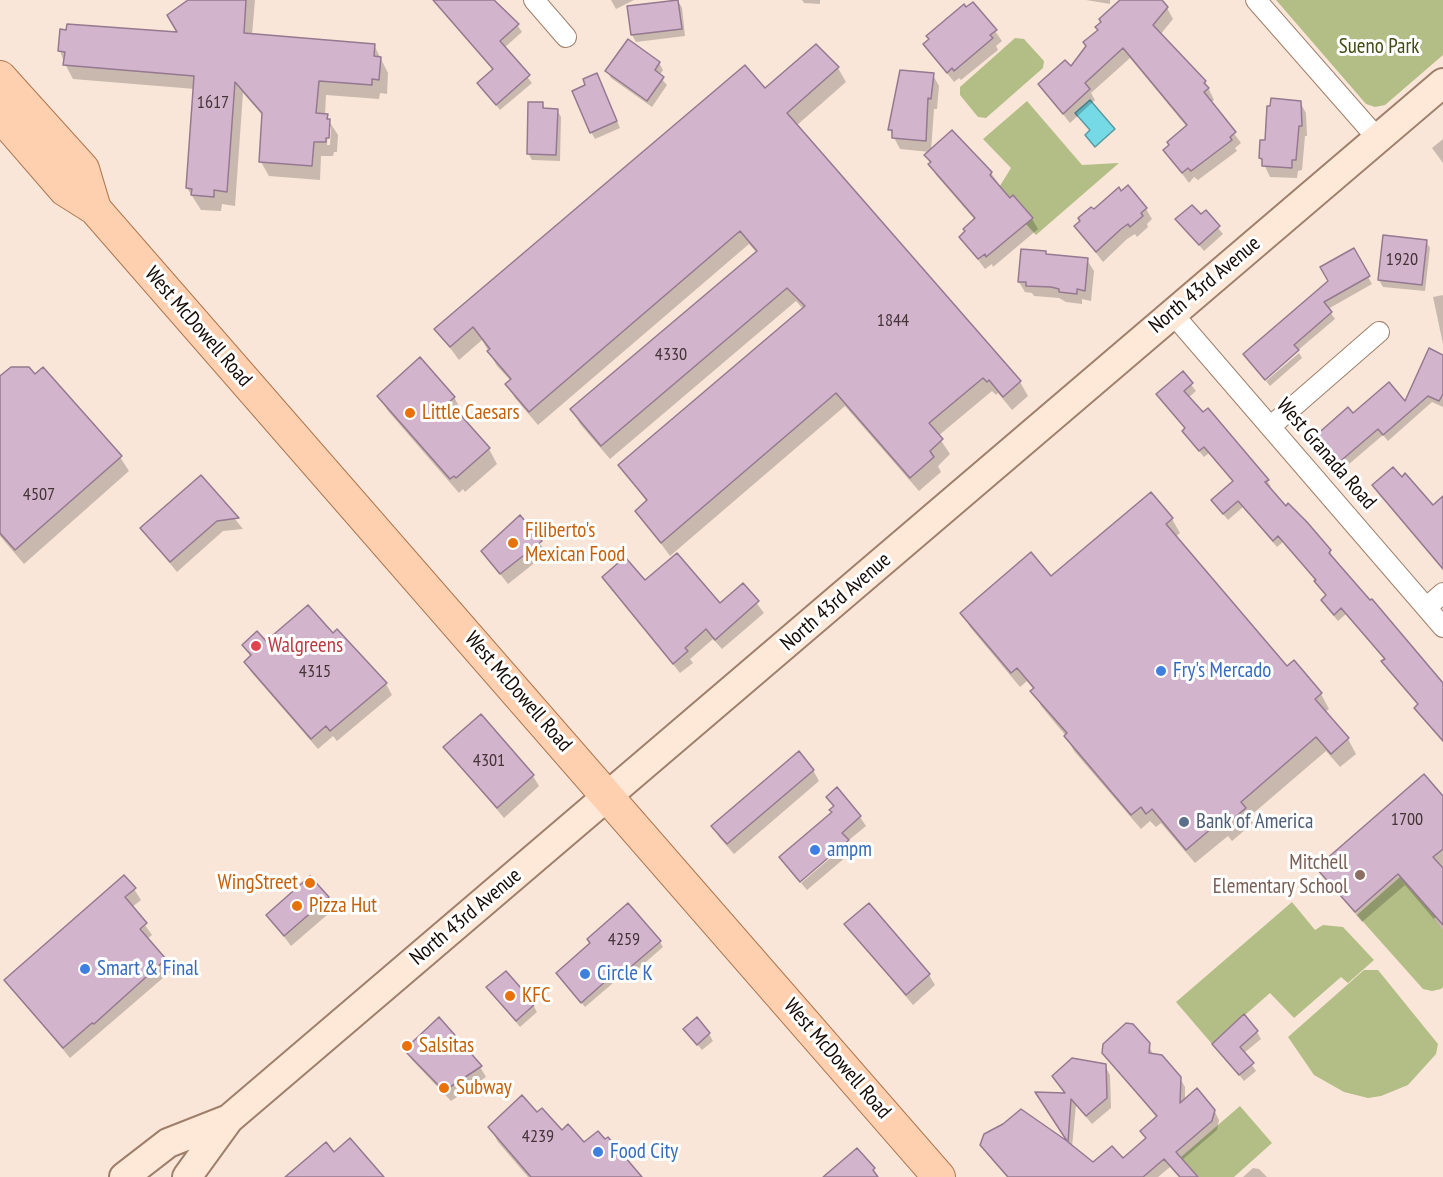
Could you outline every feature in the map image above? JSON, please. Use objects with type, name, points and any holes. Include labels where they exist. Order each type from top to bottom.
[{"type":"main road","name":"West McDowell Road","points":[[0,77],[83,169],[95,208]]},
{"type":"main road","name":"North 43rd Avenue","points":[[190,1175],[228,1119],[1443,83]]},
{"type":"main road","name":"West McDowell Road","points":[[0,115],[65,190],[95,208],[939,1177]]},
{"type":"main road","name":"North 43rd Avenue","points":[[124,1177],[168,1143],[228,1119]]},
{"type":"main road","points":[[168,1143],[190,1175]]},
{"type":"main road","points":[[160,1177],[168,1143]]},
{"type":"street","points":[[534,0],[566,37]]},
{"type":"street","points":[[1256,0],[1378,139]]},
{"type":"street","name":"West Granada Road","points":[[1172,313],[1443,627]]},
{"type":"street","points":[[1270,426],[1378,332]]},
{"type":"street","points":[[1427,607],[1443,593]]},
{"type":"green space","name":"Sueno Park","points":[[1276,0],[1443,0],[1443,55],[1385,105],[1375,107],[1366,104]]},
{"type":"green space","points":[[1015,38],[1024,39],[1044,61],[1043,68],[986,118],[978,117],[960,95],[960,87]]},
{"type":"green space","points":[[1027,101],[1082,165],[1119,163],[1036,235],[1026,224],[1032,217],[1013,196],[1007,201],[998,189],[1011,168],[983,139]]},
{"type":"green space","points":[[1400,877],[1436,917],[1434,919],[1443,930],[1443,987],[1441,989],[1432,991],[1423,989],[1357,915]]},
{"type":"green space","points":[[1292,902],[1315,930],[1323,925],[1343,927],[1374,960],[1348,983],[1341,977],[1294,1018],[1270,993],[1212,1044],[1176,1002]]},
{"type":"green space","points":[[1364,970],[1378,970],[1438,1044],[1436,1054],[1408,1085],[1381,1096],[1368,1098],[1344,1092],[1314,1075],[1288,1037]]},
{"type":"green space","points":[[1240,1106],[1272,1143],[1234,1177],[1198,1177],[1181,1157]]},
{"type":"water","points":[[1090,100],[1115,129],[1095,147],[1085,135],[1090,130],[1075,113]]},
{"type":"building","points":[[188,0],[246,0],[244,33],[375,44],[374,56],[381,57],[379,80],[372,79],[372,85],[319,81],[316,113],[328,114],[329,138],[326,138],[326,142],[314,142],[312,166],[259,162],[262,113],[235,82],[227,192],[214,190],[214,197],[191,195],[192,189],[186,188],[194,76],[63,65],[65,52],[58,51],[60,29],[66,30],[67,24],[177,32],[167,15]]},
{"type":"building","points":[[433,0],[494,0],[519,24],[500,41],[530,75],[496,105],[477,83],[493,69]]},
{"type":"building","points":[[678,0],[682,29],[631,35],[627,6]]},
{"type":"building","points":[[1120,0],[1162,0],[1168,7],[1153,25],[1206,81],[1204,83],[1209,88],[1204,92],[1236,132],[1230,137],[1232,140],[1191,171],[1188,168],[1182,173],[1163,150],[1169,145],[1167,142],[1187,125],[1123,48],[1085,83],[1090,89],[1063,114],[1038,84],[1065,60],[1071,66],[1086,46],[1083,42],[1098,30],[1095,27],[1101,22],[1099,19]]},
{"type":"building","points":[[973,2],[997,30],[990,35],[993,38],[954,71],[952,68],[947,73],[923,44],[929,39],[926,36],[964,4],[966,7]]},
{"type":"building","points":[[628,39],[660,62],[655,70],[664,77],[647,101],[605,71]]},
{"type":"building","points":[[816,44],[839,67],[787,113],[1021,381],[1003,397],[989,380],[987,382],[983,378],[929,423],[943,439],[930,451],[934,457],[910,478],[836,393],[661,543],[635,511],[647,500],[618,465],[805,306],[787,288],[601,446],[570,409],[757,251],[740,231],[529,412],[505,384],[511,379],[487,351],[490,349],[473,327],[450,347],[434,329],[745,65],[765,88]]},
{"type":"building","points":[[900,70],[934,73],[931,99],[928,98],[926,141],[892,138],[892,130],[888,130]]},
{"type":"building","points":[[597,73],[617,121],[590,133],[572,91],[585,85],[583,79]]},
{"type":"building","points":[[1271,98],[1301,101],[1302,126],[1299,126],[1296,160],[1292,160],[1292,168],[1262,166],[1262,159],[1259,158],[1260,140],[1265,140],[1267,106],[1270,106]]},
{"type":"building","points":[[528,102],[543,102],[543,108],[558,109],[556,155],[527,154]]},
{"type":"building","points":[[952,130],[992,172],[990,175],[1010,198],[1013,195],[1033,218],[986,257],[985,254],[978,259],[959,237],[965,231],[963,229],[975,218],[928,164],[931,162],[924,155]]},
{"type":"building","points":[[1128,185],[1147,208],[1141,213],[1143,216],[1130,227],[1128,224],[1121,229],[1096,252],[1074,226],[1080,221],[1078,218],[1091,207],[1094,209],[1119,187],[1121,191]]},
{"type":"building","points":[[1192,205],[1201,214],[1206,210],[1220,226],[1199,245],[1175,219]]},
{"type":"building","points":[[1383,235],[1427,240],[1422,285],[1378,280]]},
{"type":"building","points":[[1354,248],[1370,276],[1324,302],[1332,312],[1294,345],[1299,350],[1265,380],[1243,354],[1328,281],[1320,267]]},
{"type":"building","points":[[1021,249],[1088,258],[1085,291],[1077,289],[1077,294],[1059,292],[1059,289],[1051,287],[1026,286],[1026,282],[1018,282]]},
{"type":"building","points":[[1429,348],[1443,355],[1443,394],[1439,401],[1428,396],[1383,435],[1378,429],[1337,464],[1314,437],[1348,407],[1353,413],[1389,382],[1405,401]]},
{"type":"building","points":[[420,357],[455,397],[449,402],[490,448],[456,478],[454,476],[450,479],[377,396]]},
{"type":"building","points":[[11,367],[29,367],[35,374],[43,367],[122,456],[15,550],[0,533],[0,376]]},
{"type":"building","points":[[1183,371],[1193,383],[1184,391],[1203,412],[1208,408],[1269,480],[1265,482],[1286,506],[1288,503],[1307,522],[1331,550],[1329,553],[1370,600],[1372,599],[1443,683],[1443,741],[1414,708],[1418,704],[1381,661],[1385,659],[1341,608],[1334,615],[1321,600],[1326,595],[1314,581],[1316,580],[1278,536],[1273,541],[1238,501],[1223,514],[1211,500],[1233,481],[1204,447],[1199,451],[1182,431],[1185,428],[1156,394]]},
{"type":"building","points":[[1393,467],[1402,477],[1405,473],[1433,505],[1443,496],[1443,569],[1372,485]]},
{"type":"building","points":[[201,475],[239,518],[217,521],[170,562],[140,528]]},
{"type":"building","name":"Fry's Mercado","points":[[1151,492],[1173,518],[1166,524],[1287,666],[1294,660],[1322,693],[1315,699],[1349,738],[1331,754],[1316,737],[1241,802],[1246,808],[1223,827],[1219,822],[1186,850],[1152,809],[1146,814],[1141,807],[1131,815],[1064,736],[1067,733],[1030,691],[1034,688],[1017,668],[1011,673],[960,613],[1031,552],[1051,576]]},
{"type":"building","name":"Filiberto's Mexican Food","points":[[520,515],[542,541],[500,574],[481,551]]},
{"type":"building","points":[[677,553],[720,603],[743,583],[759,601],[715,640],[706,629],[685,648],[688,651],[673,664],[602,577],[625,557],[645,580]]},
{"type":"building","name":"Walgreens","points":[[308,605],[333,633],[337,629],[387,683],[330,731],[326,726],[311,739],[244,662],[251,655],[242,645],[257,631],[266,641]]},
{"type":"building","points":[[481,714],[534,775],[497,808],[443,747]]},
{"type":"building","points":[[799,751],[814,770],[727,844],[711,826]]},
{"type":"building","points":[[1424,774],[1443,796],[1443,849],[1433,857],[1443,868],[1443,925],[1398,874],[1355,912],[1316,868]]},
{"type":"building","name":"ampm","points":[[837,787],[861,816],[842,833],[849,840],[800,882],[779,857],[832,812],[829,810],[834,806],[826,797]]},
{"type":"building","name":"Smart & Final","points":[[124,875],[136,888],[125,897],[147,923],[140,929],[166,959],[94,1024],[92,1023],[63,1048],[4,980]]},
{"type":"building","name":"Pizza Hut","points":[[310,876],[329,897],[284,936],[266,915]]},
{"type":"building","name":"Circle K","points":[[628,903],[661,941],[620,976],[616,972],[581,1003],[556,973],[590,943],[587,939]]},
{"type":"building","points":[[869,903],[930,974],[906,995],[844,924]]},
{"type":"building","name":"KFC","points":[[506,971],[535,1004],[516,1021],[486,987]]},
{"type":"building","points":[[1244,1014],[1258,1031],[1240,1047],[1254,1063],[1239,1075],[1212,1044]]},
{"type":"building","points":[[439,1017],[482,1066],[444,1091],[404,1050]]},
{"type":"building","points":[[697,1017],[710,1033],[697,1045],[683,1029]]},
{"type":"building","points":[[1126,1023],[1133,1024],[1150,1043],[1149,1053],[1162,1055],[1181,1077],[1180,1103],[1197,1088],[1215,1110],[1212,1121],[1176,1152],[1198,1177],[1180,1177],[1164,1159],[1143,1177],[1008,1177],[980,1145],[984,1134],[1003,1124],[1021,1109],[1067,1141],[1035,1092],[1065,1093],[1052,1076],[1072,1058],[1106,1064],[1107,1098],[1086,1116],[1071,1099],[1068,1142],[1093,1162],[1112,1146],[1123,1158],[1146,1138],[1140,1131],[1157,1116],[1102,1053],[1103,1044]]},
{"type":"building","points":[[522,1095],[537,1112],[542,1108],[562,1130],[568,1124],[584,1142],[598,1131],[605,1139],[608,1137],[642,1177],[531,1177],[488,1127]]},
{"type":"building","points":[[350,1138],[384,1177],[285,1177],[326,1142],[334,1152]]},
{"type":"building","points":[[857,1148],[875,1168],[873,1170],[878,1177],[823,1177]]},
{"type":"place","name":"Little Caesars","points":[[410,413]]},
{"type":"place","name":"Filiberto's Mexican Food","points":[[513,543]]},
{"type":"place","name":"Walgreens","points":[[256,646]]},
{"type":"place","name":"Fry's Mercado","points":[[1161,671]]},
{"type":"place","name":"Bank of America","points":[[1184,822]]},
{"type":"place","name":"ampm","points":[[815,850]]},
{"type":"place","name":"Mitchell Elementary School","points":[[1360,875]]},
{"type":"place","name":"WingStreet","points":[[310,883]]},
{"type":"place","name":"Pizza Hut","points":[[297,906]]},
{"type":"place","name":"Smart & Final","points":[[85,969]]},
{"type":"place","name":"Circle K","points":[[585,974]]},
{"type":"place","name":"KFC","points":[[510,996]]},
{"type":"place","name":"Salsitas","points":[[407,1046]]},
{"type":"place","name":"Subway","points":[[444,1088]]},
{"type":"place","name":"Food City","points":[[598,1152]]}]
